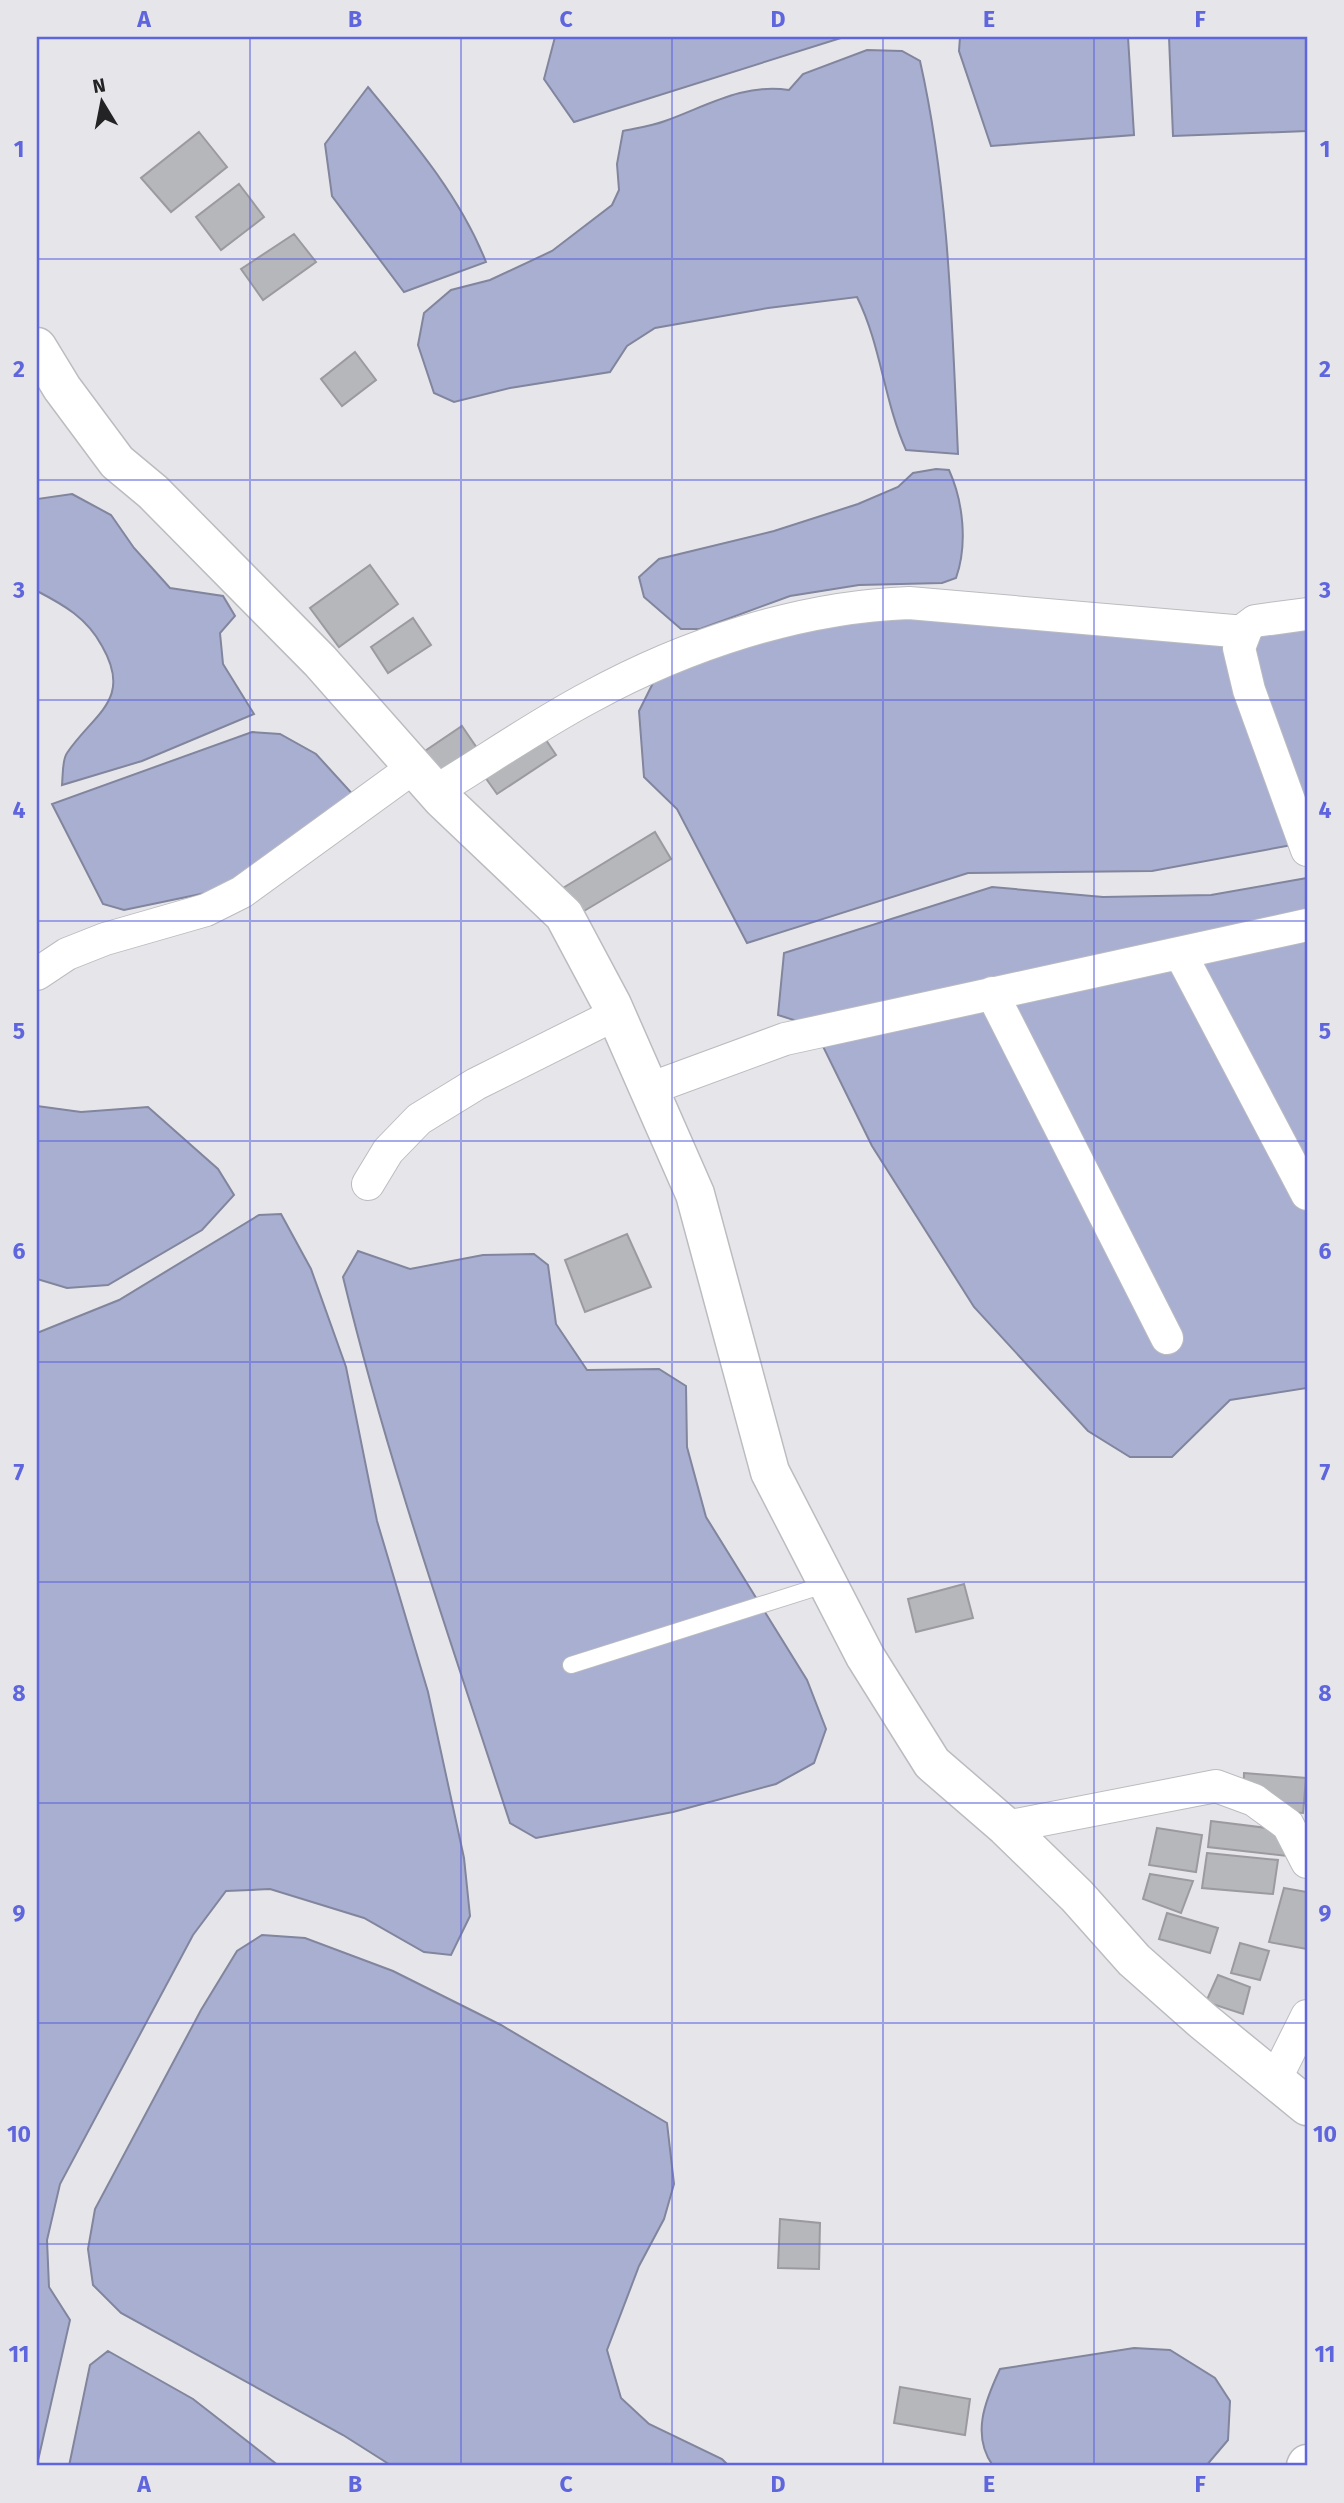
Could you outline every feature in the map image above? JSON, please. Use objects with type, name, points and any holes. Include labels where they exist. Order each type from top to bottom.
[{"type":"main road","points":[[37,347],[62,388],[117,462],[153,492],[320,662],[425,779],[564,915],[616,1014],[695,1194],[770,1472],[865,1656],[932,1763],[1006,1827],[1077,1896],[1134,1960],[1307,2106]]},
{"type":"street","points":[[37,974],[67,954],[105,939],[206,910],[242,892],[425,779],[590,696],[684,653],[772,624],[877,604],[909,604],[1245,632]]},
{"type":"street","points":[[1307,614],[1255,621],[1245,632],[1239,648],[1249,690],[1307,850]]},
{"type":"street","points":[[649,1090],[785,1039],[1307,925]]},
{"type":"street","points":[[1180,953],[1307,1194]]},
{"type":"street","points":[[992,993],[1167,1338]]},
{"type":"street","points":[[368,1184],[388,1151],[419,1119],[476,1083],[616,1014]]},
{"type":"street","points":[[1006,1827],[1216,1786],[1254,1800],[1288,1825],[1307,1862]]},
{"type":"street","points":[[1275,2080],[1307,2016]]},
{"type":"lane","points":[[571,1665],[827,1584]]},
{"type":"water","points":[[555,37],[844,37],[574,122],[544,79]]},
{"type":"water","points":[[960,37],[1128,37],[1134,135],[991,146],[959,51]]},
{"type":"water","points":[[1169,37],[1307,37],[1307,131],[1173,136]]},
{"type":"water","points":[[867,50],[902,51],[920,61],[937,158],[948,256],[958,454],[906,450],[892,412],[872,334],[857,297],[768,308],[655,328],[627,346],[610,372],[510,388],[454,402],[434,393],[418,345],[424,313],[451,290],[490,280],[552,251],[612,205],[619,190],[617,164],[623,131],[660,123],[741,93],[789,90],[803,74]]},
{"type":"water","points":[[368,87],[449,192],[486,262],[404,292],[332,196],[325,144]]},
{"type":"water","points":[[949,470],[961,509],[962,551],[956,578],[942,583],[859,585],[790,596],[700,629],[681,629],[644,597],[639,577],[659,559],[774,531],[858,504],[898,487],[913,473]]},
{"type":"water","points":[[72,494],[111,515],[134,548],[170,588],[223,596],[235,616],[220,633],[223,664],[254,714],[142,761],[62,785],[65,756],[106,705],[112,693],[113,680],[111,664],[96,636],[82,620],[65,607],[37,591],[37,499]]},
{"type":"water","points":[[895,607],[1227,638],[1292,845],[1152,871],[968,873],[747,943],[677,809],[644,777],[639,711],[658,673],[739,640]]},
{"type":"water","points":[[1307,617],[1307,846],[1252,680],[1254,630]]},
{"type":"water","points":[[252,732],[280,734],[316,754],[357,799],[220,890],[124,910],[103,904],[52,804]]},
{"type":"water","points":[[1307,878],[1307,1388],[1230,1400],[1172,1457],[1130,1457],[1088,1431],[974,1307],[872,1146],[813,1026],[778,1015],[784,953],[992,887],[1103,897],[1211,895]]},
{"type":"water","points":[[37,1106],[81,1112],[148,1107],[218,1169],[234,1195],[202,1230],[108,1285],[67,1288],[37,1279]]},
{"type":"water","points":[[281,1214],[311,1269],[346,1367],[377,1521],[428,1692],[464,1858],[470,1916],[451,1955],[424,1952],[364,1918],[270,1889],[226,1891],[193,1935],[60,2184],[47,2240],[49,2287],[70,2320],[37,2465],[37,1333],[119,1300],[259,1215]]},
{"type":"water","points":[[358,1251],[410,1269],[483,1255],[534,1254],[548,1265],[556,1324],[587,1370],[659,1369],[686,1386],[687,1447],[706,1517],[807,1680],[826,1729],[814,1763],[776,1784],[673,1812],[536,1838],[510,1823],[421,1552],[361,1346],[343,1277]]},
{"type":"water","points":[[262,1935],[305,1938],[393,1971],[501,2025],[667,2123],[674,2184],[664,2219],[639,2266],[607,2350],[621,2398],[649,2424],[722,2459],[729,2466],[392,2466],[343,2435],[121,2313],[93,2285],[88,2249],[95,2209],[201,2010],[237,1951]]},
{"type":"water","points":[[1134,2348],[1170,2350],[1215,2378],[1230,2401],[1228,2440],[1206,2466],[993,2466],[986,2454],[982,2430],[985,2406],[1000,2369]]},
{"type":"water","points":[[108,2351],[193,2399],[279,2466],[69,2466],[90,2365]]},
{"type":"building","points":[[199,132],[227,167],[171,212],[141,178]]},
{"type":"building","points":[[239,184],[264,217],[221,250],[196,217]]},
{"type":"building","points":[[294,234],[316,262],[263,300],[241,269]]},
{"type":"building","points":[[355,352],[376,380],[342,406],[321,379]]},
{"type":"building","points":[[370,565],[398,604],[339,647],[310,608]]},
{"type":"building","points":[[413,618],[431,645],[388,673],[371,647]]},
{"type":"building","points":[[462,726],[479,751],[436,780],[419,755]]},
{"type":"building","points":[[540,731],[556,755],[497,794],[480,770]]},
{"type":"building","points":[[655,832],[671,859],[574,917],[558,891]]},
{"type":"building","points":[[627,1234],[651,1287],[585,1312],[565,1260]]},
{"type":"building","points":[[964,1584],[973,1618],[916,1632],[908,1599]]},
{"type":"building","points":[[1244,1773],[1306,1778],[1303,1813],[1243,1810]]},
{"type":"building","points":[[1211,1821],[1291,1831],[1287,1856],[1208,1847]]},
{"type":"building","points":[[1157,1828],[1202,1835],[1196,1872],[1149,1865]]},
{"type":"building","points":[[1207,1853],[1278,1860],[1273,1894],[1202,1888]]},
{"type":"building","points":[[1150,1874],[1193,1881],[1181,1913],[1143,1899]]},
{"type":"building","points":[[1284,1888],[1307,1892],[1307,1949],[1269,1942]]},
{"type":"building","points":[[1167,1913],[1218,1928],[1210,1953],[1159,1939]]},
{"type":"building","points":[[1240,1943],[1269,1951],[1260,1980],[1231,1973]]},
{"type":"building","points":[[1218,1975],[1250,1987],[1243,2014],[1206,2002]]},
{"type":"building","points":[[780,2219],[820,2223],[819,2269],[778,2268]]},
{"type":"building","points":[[900,2387],[970,2399],[965,2435],[894,2423]]}]
